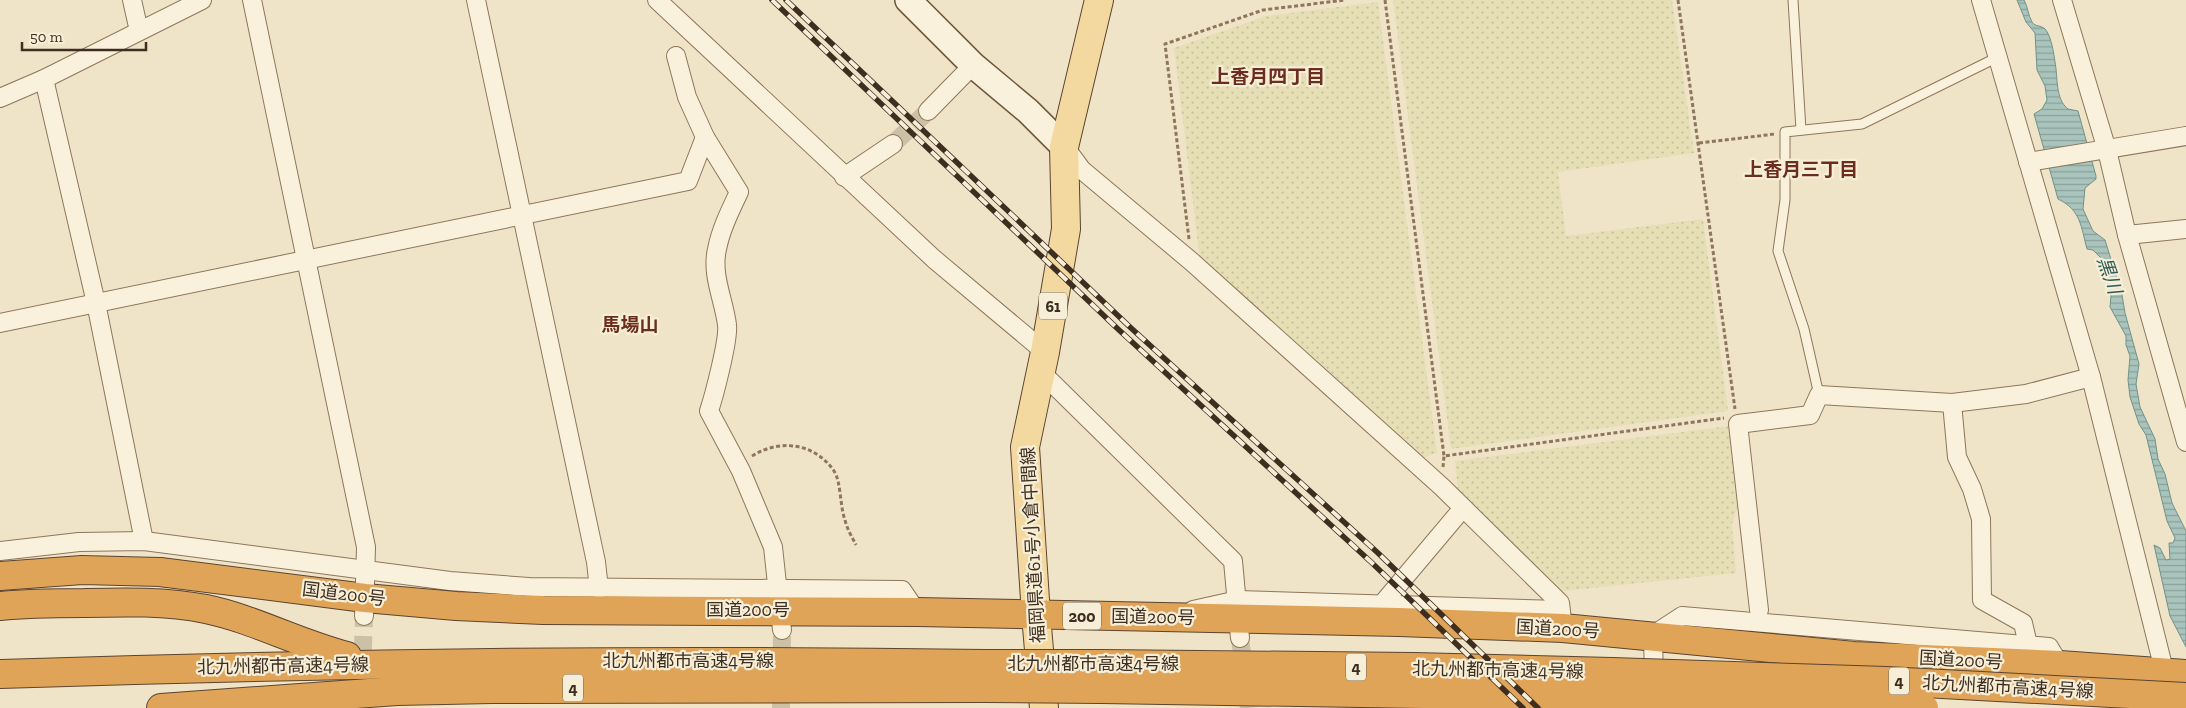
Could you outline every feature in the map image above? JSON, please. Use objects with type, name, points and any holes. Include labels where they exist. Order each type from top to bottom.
[{"type":"highway","name":"国道200号","points":[[0,576],[82,570],[160,572],[364,607],[456,606],[543,610],[780,609],[1239,619],[1562,619],[1653,635],[1854,656],[2060,665],[2178,680]]},
{"type":"highway","points":[[0,606],[58,603],[166,603],[207,609],[323,650],[395,663]]},
{"type":"highway","name":"北九州都市高速4号線","points":[[0,674],[395,663],[746,660],[985,676]]},
{"type":"highway","name":"北九州都市高速4号線","points":[[162,708],[397,691],[748,688],[985,676],[1615,684],[2178,680]]},
{"type":"highway","name":"北九州都市高速4号線","points":[[1615,684],[1924,708]]},
{"type":"highway","points":[[439,708],[748,688]]},
{"type":"main road","name":"福岡県道61号小倉中間線","points":[[1044,708],[1025,447],[1043,362],[1066,230],[1064,147],[1099,0]]},
{"type":"street","points":[[132,0],[139,31]]},
{"type":"street","points":[[0,98],[44,79],[202,0]]},
{"type":"street","points":[[252,0],[366,547],[367,571],[364,607]]},
{"type":"street","points":[[476,0],[594,553],[599,588]]},
{"type":"street","points":[[657,0],[1043,362],[1233,561],[1239,619],[1383,603],[1562,619],[1560,603],[1442,487],[1192,262],[1082,170],[1064,147],[1028,112],[973,65],[908,0]]},
{"type":"street","points":[[1981,0],[2030,162],[2178,680],[2175,708]]},
{"type":"street","points":[[2062,0],[2186,442]]},
{"type":"street","points":[[0,551],[79,542],[144,541],[460,582],[529,587],[599,588],[780,609],[773,547],[742,471],[709,411],[714,398],[727,326],[718,291],[716,251],[726,220],[739,192],[705,137],[687,98],[676,56]]},
{"type":"street","points":[[928,111],[973,65]]},
{"type":"street","points":[[44,79],[96,303],[144,541]]},
{"type":"street","points":[[2030,162],[2186,136]]},
{"type":"street","points":[[0,324],[307,258],[688,181],[705,137]]},
{"type":"street","points":[[844,177],[893,144]]},
{"type":"street","points":[[2127,235],[2186,229]]},
{"type":"street","points":[[1754,615],[1747,503],[1737,420],[1810,415],[1819,395],[1952,403],[2026,394],[2091,377]]},
{"type":"street","points":[[1952,403],[1957,458],[1972,489],[1981,519],[1982,600],[2023,623],[2028,645]]},
{"type":"street","points":[[1747,503],[1760,522],[1771,624]]},
{"type":"street","points":[[1383,603],[1463,508]]},
{"type":"street","points":[[1655,708],[1653,635],[1682,616],[1754,615],[1771,624],[2049,647],[2060,665]]},
{"type":"lane","points":[[1793,0],[1801,130]]},
{"type":"lane","points":[[1819,395],[1804,328],[1778,251],[1785,200],[1785,132],[1862,124],[1998,57]]},
{"type":"path","points":[[1192,262],[1165,44],[1263,10],[1345,0]]},
{"type":"path","points":[[1385,0],[1444,456],[1442,487]]},
{"type":"path","points":[[1444,456],[1737,420],[1700,143],[1678,0]]},
{"type":"path","points":[[1700,143],[1785,132]]},
{"type":"path","points":[[742,471],[748,459],[764,449],[789,444],[812,450],[835,472],[844,519],[856,545]]},
{"type":"shaded area","points":[[1393,0],[1672,0],[1694,153],[1558,172],[1566,236],[1703,219],[1728,411],[1451,449]]},
{"type":"shaded area","points":[[1378,2],[1437,453],[1420,459],[1200,260],[1174,48],[1266,16]]},
{"type":"shaded area","points":[[1729,426],[1739,502],[1732,524],[1736,573],[1563,591],[1458,491],[1455,461]]},
{"type":"water","name":"黒川","points":[[2017,0],[2024,0],[2032,22],[2045,29],[2049,36],[2054,54],[2061,100],[2068,109],[2078,111],[2096,176],[2096,179],[2085,188],[2083,209],[2093,231],[2105,240],[2122,295],[2139,364],[2136,384],[2140,407],[2155,439],[2158,459],[2165,474],[2172,503],[2186,531],[2186,647],[2170,616],[2154,545],[2160,548],[2166,560],[2170,559],[2169,543],[2173,543],[2175,538],[2167,521],[2146,435],[2139,424],[2130,397],[2128,380],[2130,356],[2126,345],[2126,336],[2110,307],[2111,296],[2103,260],[2093,250],[2087,249],[2076,214],[2066,203],[2058,199],[2034,114],[2042,109],[2047,100],[2045,86],[2037,70],[2035,33],[2026,22]]},
{"type":"tunnel","points":[[893,144],[928,111]]},
{"type":"tunnel","points":[[361,708],[364,616]]},
{"type":"tunnel","points":[[781,708],[782,630]]},
{"type":"tunnel","points":[[1240,638],[1249,708]]},
{"type":"railway","points":[[772,0],[1119,330],[1371,562],[1523,708]]},
{"type":"railway","points":[[786,0],[1131,328],[1378,553],[1538,708]]},
{"type":"district","name":"上香月四丁目","points":[[1268,76]]},
{"type":"district","name":"上香月三丁目","points":[[1801,169]]},
{"type":"district","name":"馬場山","points":[[630,324]]}]
